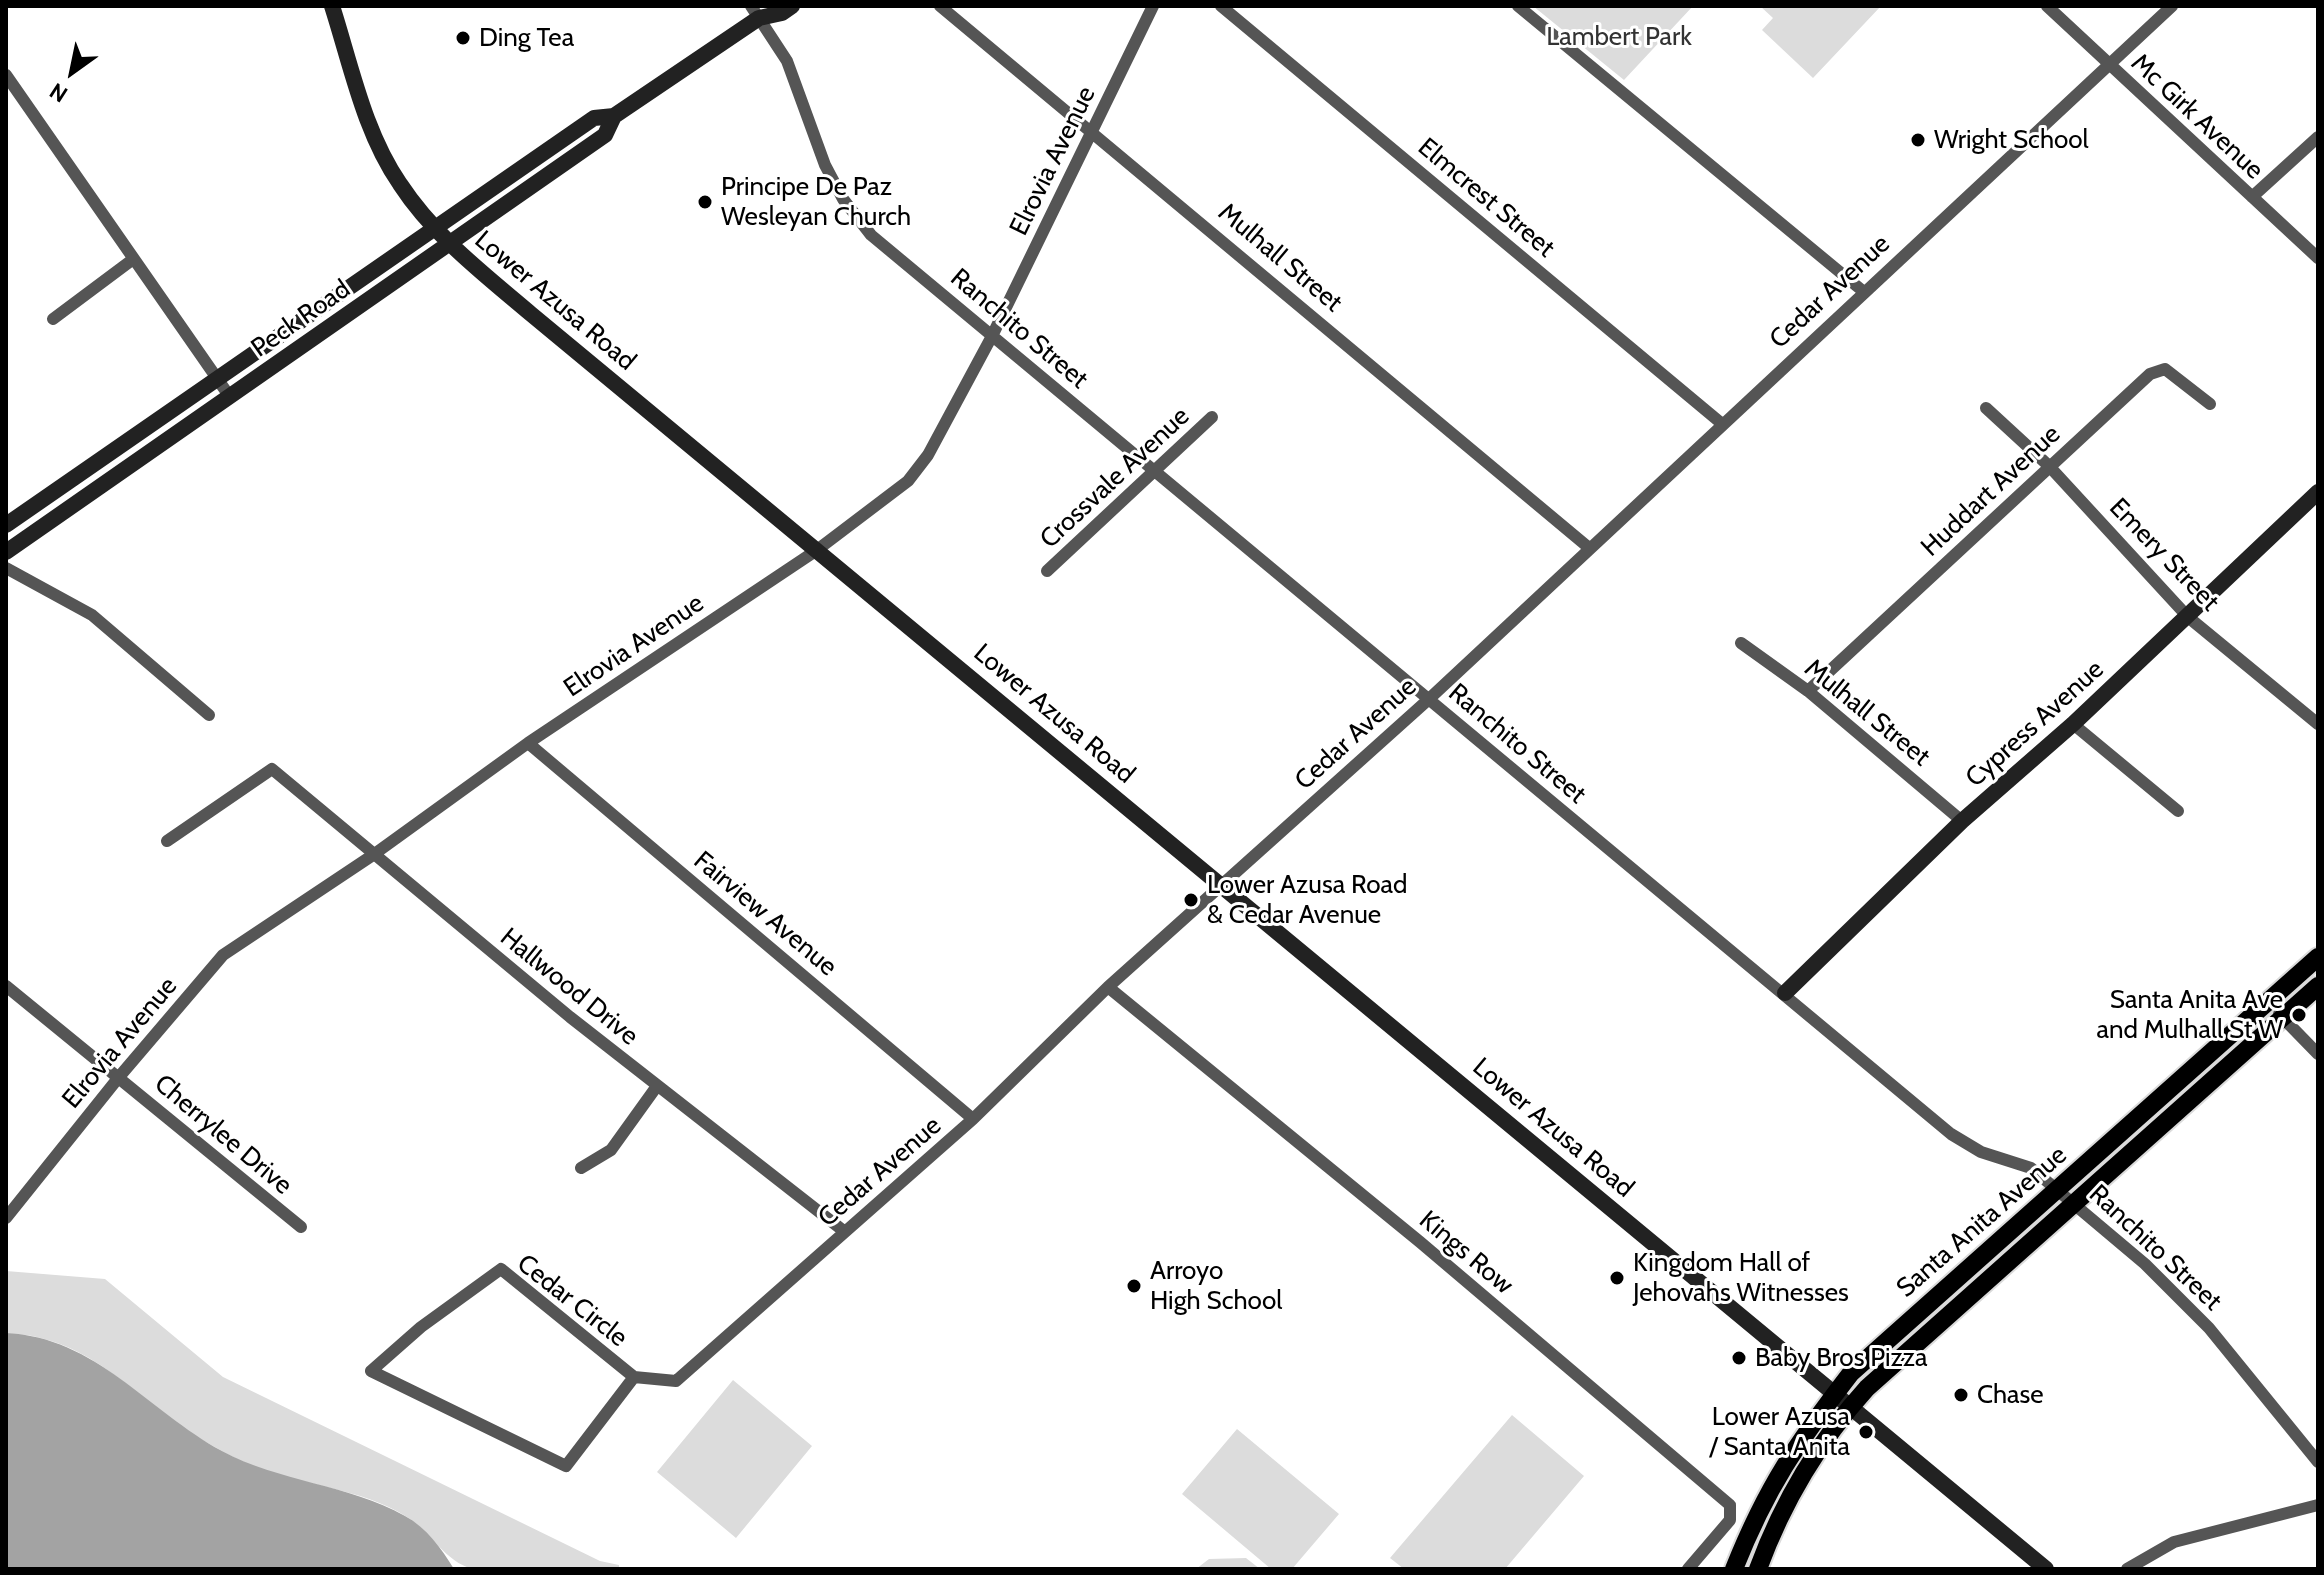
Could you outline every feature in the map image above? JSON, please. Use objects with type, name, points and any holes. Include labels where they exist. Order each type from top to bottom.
[{"type":"main road","name":"Lower Azusa Road","points":[[332,6],[373,134],[399,183],[435,230],[1850,1407]]},
{"type":"main road","name":"Peck Road","points":[[6,552],[452,245],[605,135],[614,116],[758,10],[782,13],[792,6]]},
{"type":"main road","name":"Peck Road","points":[[6,525],[594,118],[614,116]]},
{"type":"main road","name":"Cypress Avenue","points":[[1785,993],[1962,821],[2073,724],[2318,492]]},
{"type":"main road","name":"Santa Anita Avenue","points":[[1734,1569],[1769,1486],[1815,1415],[1868,1357],[2318,957]]},
{"type":"main road","name":"Santa Anita Avenue","points":[[1758,1569],[1788,1496],[1850,1407],[1893,1363],[2318,986]]},
{"type":"main road","points":[[1850,1407],[2046,1569]]},
{"type":"street","name":"Mulhall Street","points":[[940,6],[1093,130],[1588,547]]},
{"type":"street","name":"Elrovia Avenue","points":[[6,1218],[119,1077],[223,955],[373,855],[528,743],[817,550],[908,481],[928,455],[992,336],[1153,6]]},
{"type":"street","name":"Elmcrest Street","points":[[1221,6],[1721,423]]},
{"type":"street","points":[[1518,6],[1864,292]]},
{"type":"street","name":"Mc Girk Avenue","points":[[2047,6],[2318,258]]},
{"type":"street","name":"Cedar Avenue","points":[[634,1377],[676,1381],[973,1119],[1108,987],[1429,699],[1588,547],[2172,6]]},
{"type":"street","name":"Ranchito Street","points":[[758,10],[787,61],[825,165],[843,199],[871,235],[1951,1134],[1981,1152],[2031,1168],[2075,1203],[2145,1264],[2209,1328],[2318,1462]]},
{"type":"street","points":[[6,75],[230,397]]},
{"type":"street","points":[[2252,197],[2318,137]]},
{"type":"street","points":[[53,319],[132,260]]},
{"type":"street","name":"Huddart Avenue","points":[[1808,691],[2150,374],[2165,369],[2175,374],[2210,404]]},
{"type":"street","name":"Emery Street","points":[[1986,408],[2049,466],[2188,617],[2318,724]]},
{"type":"street","name":"Crossvale Avenue","points":[[1047,571],[1212,417]]},
{"type":"street","points":[[6,568],[92,615],[209,715]]},
{"type":"street","name":"Mulhall Street","points":[[1741,643],[1808,691],[1962,821]]},
{"type":"street","points":[[2073,724],[2178,811]]},
{"type":"street","name":"Fairview Avenue","points":[[528,743],[973,1119]]},
{"type":"street","name":"Hallwood Drive","points":[[167,841],[272,769],[657,1086],[845,1232]]},
{"type":"street","name":"Cherrylee Drive","points":[[6,986],[301,1227]]},
{"type":"street","name":"Kings Row","points":[[1108,987],[1420,1242],[1730,1505],[1730,1520],[1688,1569]]},
{"type":"street","points":[[2268,1003],[2318,1054]]},
{"type":"street","points":[[581,1168],[611,1150],[657,1086]]},
{"type":"street","name":"Cedar Circle","points":[[501,1269],[634,1377],[566,1466],[371,1371],[421,1327],[501,1269]]},
{"type":"street","points":[[2127,1569],[2174,1542],[2318,1505]]},
{"type":"green space","name":"Lambert Park","points":[[1533,6],[1693,6],[1624,80]]},
{"type":"green space","points":[[1760,6],[1881,6],[1813,78],[1762,30],[1773,18]]},
{"type":"green space","points":[[6,1271],[105,1279],[223,1377],[600,1561],[619,1565],[619,1569],[473,1569],[454,1560],[416,1523],[389,1507],[351,1493],[272,1473],[240,1460],[179,1425],[89,1358],[37,1337],[6,1333]]},
{"type":"green space","points":[[733,1380],[812,1446],[736,1538],[657,1472]]},
{"type":"green space","points":[[1512,1415],[1584,1476],[1505,1569],[1404,1569],[1390,1558]]},
{"type":"green space","points":[[1237,1429],[1339,1514],[1292,1569],[1271,1569],[1182,1494]]},
{"type":"green space","points":[[1246,1558],[1260,1569],[1196,1569],[1209,1559]]},
{"type":"shaded area","points":[[6,1333],[38,1338],[94,1362],[222,1451],[267,1470],[383,1505],[405,1516],[433,1539],[454,1569],[6,1569]]},
{"type":"place","name":"Ding Tea","points":[[463,38]]},
{"type":"place","name":"Wright School","points":[[1918,140]]},
{"type":"place","name":"Principe De Paz Wesleyan Church","points":[[705,202]]},
{"type":"place","name":"Lower Azusa Road & Cedar Avenue","points":[[1191,900]]},
{"type":"place","name":"Santa Anita Ave and Mulhall St W","points":[[2299,1015]]},
{"type":"place","name":"Kingdom Hall of Jehovahs Witnesses","points":[[1617,1278]]},
{"type":"place","name":"Arroyo High School","points":[[1134,1286]]},
{"type":"place","name":"Baby Bros Pizza","points":[[1739,1358]]},
{"type":"place","name":"Chase","points":[[1961,1395]]},
{"type":"place","name":"Lower Azusa / Santa Anita","points":[[1866,1432]]}]
